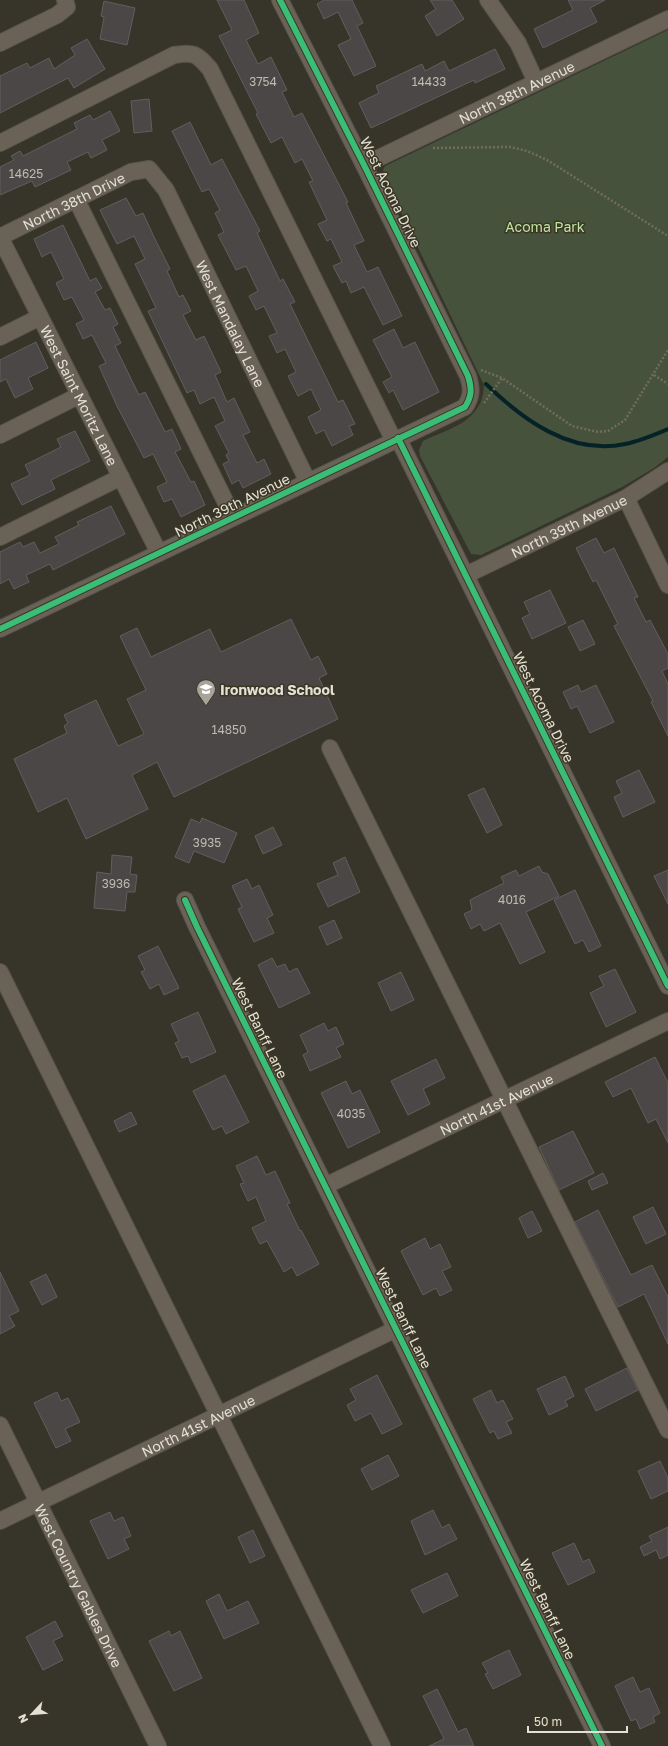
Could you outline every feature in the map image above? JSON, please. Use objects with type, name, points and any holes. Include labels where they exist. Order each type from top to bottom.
[{"type":"street","name":"West Acoma Drive","points":[[280,0],[364,165],[468,376],[477,400]]},
{"type":"street","points":[[488,0],[518,43],[536,82]]},
{"type":"street","points":[[0,43],[57,15],[66,4]]},
{"type":"street","name":"North 38th Avenue","points":[[364,165],[668,19]]},
{"type":"street","name":"West Acoma Drive","points":[[0,143],[174,55],[188,53],[199,56],[210,68],[396,440],[466,575],[668,986]]},
{"type":"street","name":"North 38th Drive","points":[[0,237],[131,172],[149,169]]},
{"type":"street","name":"West Mandalay Lane","points":[[149,169],[166,190],[308,482]]},
{"type":"street","points":[[76,199],[233,517]]},
{"type":"street","name":"West Saint Moritz Lane","points":[[0,237],[159,553]]},
{"type":"street","points":[[0,337],[40,317]]},
{"type":"street","points":[[0,435],[80,395]]},
{"type":"street","name":"North 39th Avenue","points":[[0,630],[477,400]]},
{"type":"street","name":"North 39th Avenue","points":[[466,575],[626,498],[668,471]]},
{"type":"street","points":[[0,537],[121,477]]},
{"type":"street","points":[[626,498],[668,585]]},
{"type":"street","points":[[330,748],[668,1430]]},
{"type":"street","name":"West Banff Lane","points":[[185,900],[602,1746]]},
{"type":"street","points":[[0,972],[382,1746]]},
{"type":"street","name":"North 41st Avenue","points":[[325,1186],[668,1021]]},
{"type":"street","name":"North 41st Avenue","points":[[0,1521],[396,1329]]},
{"type":"street","name":"West Country Gables Drive","points":[[0,1426],[158,1746]]},
{"type":"path","points":[[429,147],[510,147],[527,151],[547,160],[668,236]]},
{"type":"path","points":[[481,370],[502,378],[572,426],[598,432],[608,431],[625,420],[668,350]]},
{"type":"path","points":[[654,375],[668,384]]},
{"type":"path","points":[[477,400],[491,395],[502,378]]},
{"type":"green space","name":"Acoma Park","points":[[668,30],[668,457],[654,468],[622,487],[481,555],[471,554],[420,456],[419,450],[423,441],[464,422],[472,415],[478,407],[482,397],[484,385],[385,179],[383,170],[385,166]]},
{"type":"building","points":[[217,0],[244,0],[259,33],[246,40],[258,64],[271,57],[287,90],[282,92],[294,117],[302,113],[348,202],[346,203],[364,241],[354,245],[367,272],[378,267],[402,316],[383,325],[364,287],[351,293],[346,281],[342,283],[333,266],[342,262],[331,239],[327,241],[318,224],[327,220],[309,182],[313,181],[302,159],[295,163],[282,137],[271,143],[256,114],[258,113],[219,36],[232,30]]},
{"type":"building","points":[[324,0],[352,0],[363,23],[357,26],[376,66],[354,76],[338,45],[351,39],[338,12],[324,19],[317,4]]},
{"type":"building","points":[[430,0],[452,0],[464,19],[437,36],[425,16],[436,9]]},
{"type":"building","points":[[568,0],[605,0],[590,8],[597,22],[543,48],[534,29],[573,10]]},
{"type":"building","points":[[104,1],[135,8],[127,45],[100,39],[104,17],[101,16]]},
{"type":"building","points":[[87,39],[105,69],[74,88],[68,78],[0,113],[0,76],[27,63],[30,68],[49,58],[54,69],[75,55],[71,48]]},
{"type":"building","points":[[495,49],[505,69],[475,83],[474,80],[371,128],[359,103],[379,93],[376,86],[422,64],[425,71],[444,61],[449,71]]},
{"type":"building","points":[[149,99],[152,131],[134,133],[131,101]]},
{"type":"building","points":[[110,111],[120,131],[102,140],[107,150],[91,158],[88,152],[67,162],[71,170],[35,187],[32,181],[0,195],[0,167],[14,160],[11,156],[20,151],[23,156],[77,129],[74,123],[90,115],[93,120]]},
{"type":"building","points":[[190,122],[211,165],[222,159],[260,231],[257,233],[280,281],[283,279],[295,302],[290,304],[338,402],[343,400],[355,424],[349,426],[353,435],[332,446],[324,430],[316,434],[308,417],[321,410],[311,389],[298,396],[288,376],[296,372],[285,349],[277,353],[269,336],[277,333],[264,306],[256,310],[249,296],[258,291],[246,266],[236,270],[218,235],[224,232],[215,213],[220,210],[209,189],[202,192],[172,131]]},
{"type":"building","points":[[126,198],[136,216],[143,213],[170,269],[167,271],[179,297],[183,295],[191,311],[183,315],[196,340],[204,336],[221,372],[215,375],[227,402],[234,398],[250,432],[243,435],[257,463],[264,459],[271,474],[243,488],[239,480],[232,484],[223,464],[229,461],[226,455],[229,453],[215,426],[225,421],[214,397],[200,404],[194,390],[187,393],[148,311],[156,308],[135,264],[145,259],[134,236],[117,244],[100,210]]},
{"type":"building","points":[[63,225],[90,281],[96,278],[102,288],[95,292],[105,310],[110,308],[118,324],[113,327],[121,343],[115,346],[139,395],[145,392],[165,432],[172,429],[181,449],[175,452],[191,482],[194,481],[205,505],[181,517],[172,499],[164,502],[157,487],[167,482],[153,454],[144,458],[117,406],[99,366],[106,363],[92,335],[83,339],[76,324],[84,320],[72,297],[64,300],[56,283],[64,279],[51,252],[42,257],[34,239]]},
{"type":"building","points":[[394,329],[403,348],[415,342],[439,392],[403,410],[393,390],[389,393],[383,382],[392,377],[373,340]]},
{"type":"building","points":[[36,342],[48,368],[28,378],[33,389],[15,398],[6,379],[0,382],[0,360]]},
{"type":"building","points":[[75,431],[90,461],[51,480],[55,489],[22,505],[11,484],[30,475],[25,465],[61,447],[57,439]]},
{"type":"building","points":[[111,506],[125,534],[53,570],[50,564],[26,575],[29,582],[14,589],[9,579],[0,584],[0,552],[20,542],[23,547],[34,542],[40,553],[59,544],[55,537],[79,525],[77,522]]},
{"type":"building","points":[[596,538],[604,553],[614,548],[638,597],[634,598],[646,622],[650,620],[668,654],[668,668],[662,671],[668,684],[668,736],[651,702],[653,701],[614,626],[618,624],[596,580],[593,582],[576,548]]},
{"type":"building","points":[[550,590],[566,623],[532,639],[522,618],[530,614],[524,602]]},
{"type":"building","points":[[291,619],[311,660],[318,656],[327,674],[319,678],[338,719],[174,797],[157,762],[132,775],[148,809],[86,839],[67,798],[38,812],[14,759],[67,733],[64,726],[68,723],[64,715],[96,700],[118,746],[144,734],[127,699],[146,690],[120,636],[137,628],[151,657],[210,629],[221,652]]},
{"type":"building","points":[[583,620],[595,644],[580,651],[568,627]]},
{"type":"building","points":[[578,685],[581,692],[596,685],[614,722],[590,733],[577,706],[571,709],[563,692]]},
{"type":"building","points":[[639,770],[655,802],[623,817],[614,797],[622,793],[616,781]]},
{"type":"building","points":[[484,788],[502,825],[487,833],[468,795]]},
{"type":"building","points":[[202,818],[237,833],[224,863],[194,851],[189,863],[175,857],[191,819],[200,823]]},
{"type":"building","points":[[273,827],[282,845],[263,854],[255,836]]},
{"type":"building","points":[[112,855],[132,857],[130,874],[137,875],[135,892],[127,892],[125,911],[94,908],[97,872],[111,874]]},
{"type":"building","points":[[345,857],[360,892],[328,907],[317,884],[338,875],[333,863]]},
{"type":"building","points":[[539,866],[542,872],[548,874],[559,896],[526,912],[545,952],[520,964],[500,923],[484,931],[480,924],[471,929],[464,914],[472,910],[470,900],[504,883],[501,877],[516,870],[519,876]]},
{"type":"building","points":[[668,870],[668,904],[654,876]]},
{"type":"building","points":[[247,879],[252,889],[259,885],[273,915],[267,918],[274,933],[254,942],[238,909],[242,907],[232,886]]},
{"type":"building","points":[[575,890],[601,946],[589,952],[583,940],[575,944],[554,900]]},
{"type":"building","points":[[334,920],[342,938],[327,945],[319,927]]},
{"type":"building","points":[[158,946],[179,988],[164,995],[159,984],[150,989],[141,972],[145,970],[138,956]]},
{"type":"building","points":[[272,958],[277,967],[285,964],[289,972],[297,968],[310,993],[279,1008],[258,965]]},
{"type":"building","points":[[615,969],[636,1012],[606,1027],[590,993],[604,986],[599,976]]},
{"type":"building","points":[[401,972],[414,1000],[391,1011],[378,983]]},
{"type":"building","points":[[198,1012],[216,1052],[191,1063],[188,1056],[182,1058],[175,1043],[179,1041],[171,1024]]},
{"type":"building","points":[[324,1023],[328,1031],[336,1027],[344,1044],[336,1048],[341,1057],[310,1071],[303,1055],[308,1052],[300,1035]]},
{"type":"building","points":[[655,1057],[668,1083],[668,1143],[656,1119],[648,1123],[631,1088],[613,1097],[605,1082]]},
{"type":"building","points":[[436,1059],[445,1078],[423,1089],[430,1104],[408,1115],[391,1081]]},
{"type":"building","points":[[225,1075],[249,1122],[226,1134],[222,1126],[213,1130],[193,1091]]},
{"type":"building","points":[[346,1081],[352,1094],[360,1090],[380,1132],[348,1148],[321,1093]]},
{"type":"building","points":[[131,1112],[137,1124],[119,1132],[114,1121]]},
{"type":"building","points":[[573,1131],[594,1173],[559,1190],[539,1147]]},
{"type":"building","points":[[257,1156],[266,1175],[275,1171],[290,1203],[287,1204],[300,1231],[301,1230],[319,1264],[297,1276],[292,1267],[284,1272],[267,1241],[260,1244],[252,1228],[266,1221],[256,1197],[248,1201],[240,1184],[244,1183],[236,1166]]},
{"type":"building","points":[[603,1173],[608,1183],[592,1190],[588,1181]]},
{"type":"building","points":[[653,1207],[666,1234],[646,1244],[633,1217]]},
{"type":"building","points":[[598,1210],[631,1275],[652,1265],[668,1297],[668,1344],[644,1294],[618,1307],[575,1222]]},
{"type":"building","points":[[532,1211],[542,1231],[528,1238],[519,1218]]},
{"type":"building","points":[[425,1238],[430,1249],[440,1244],[451,1267],[442,1271],[452,1290],[440,1296],[436,1288],[423,1295],[401,1251]]},
{"type":"building","points":[[0,1272],[19,1311],[9,1316],[15,1326],[0,1334]]},
{"type":"building","points":[[46,1274],[57,1297],[42,1305],[30,1282]]},
{"type":"building","points":[[627,1368],[638,1390],[596,1411],[585,1389]]},
{"type":"building","points":[[377,1375],[402,1424],[382,1434],[371,1413],[355,1421],[347,1405],[356,1400],[350,1389]]},
{"type":"building","points":[[565,1376],[574,1396],[565,1401],[568,1406],[549,1415],[537,1389]]},
{"type":"building","points":[[491,1390],[497,1403],[503,1400],[513,1419],[506,1422],[512,1433],[498,1439],[494,1431],[490,1433],[473,1399]]},
{"type":"building","points":[[57,1392],[61,1401],[68,1398],[80,1422],[65,1429],[71,1441],[56,1448],[34,1403]]},
{"type":"building","points":[[388,1455],[399,1476],[372,1490],[361,1469]]},
{"type":"building","points":[[660,1461],[668,1478],[668,1491],[651,1499],[638,1471]]},
{"type":"building","points":[[433,1510],[442,1528],[449,1524],[457,1539],[425,1555],[411,1521]]},
{"type":"building","points":[[110,1512],[114,1521],[123,1517],[131,1536],[124,1539],[129,1549],[108,1559],[90,1521]]},
{"type":"building","points":[[668,1527],[668,1555],[660,1559],[656,1550],[644,1556],[640,1547],[652,1541],[649,1536]]},
{"type":"building","points":[[253,1530],[265,1556],[250,1563],[238,1537]]},
{"type":"building","points":[[574,1543],[583,1562],[589,1559],[595,1572],[568,1585],[552,1553]]},
{"type":"building","points":[[447,1573],[458,1596],[423,1613],[411,1590]]},
{"type":"building","points":[[219,1594],[227,1611],[248,1601],[259,1623],[224,1639],[206,1601]]},
{"type":"building","points":[[55,1621],[63,1636],[53,1641],[63,1660],[43,1670],[26,1637]]},
{"type":"building","points":[[169,1631],[171,1636],[180,1631],[202,1678],[174,1691],[149,1641]]},
{"type":"building","points":[[509,1650],[521,1675],[493,1689],[485,1674],[488,1673],[482,1663]]},
{"type":"building","points":[[633,1677],[640,1692],[649,1688],[660,1713],[653,1717],[655,1722],[640,1729],[636,1719],[631,1721],[615,1686]]},
{"type":"building","points":[[437,1689],[458,1732],[466,1728],[474,1746],[429,1746],[444,1739],[423,1696]]},
{"type":"waterway","points":[[486,384],[515,410],[532,422],[567,440],[586,445],[605,446],[625,444],[642,440],[668,429]]},
{"type":"cycle path","points":[[0,629],[465,407],[469,399],[471,389],[468,376],[364,165],[280,0]]},
{"type":"cycle path","points":[[398,438],[668,986]]},
{"type":"cycle path","points":[[185,900],[602,1746]]},
{"type":"place","name":"Ironwood School","points":[[206,706]]}]
